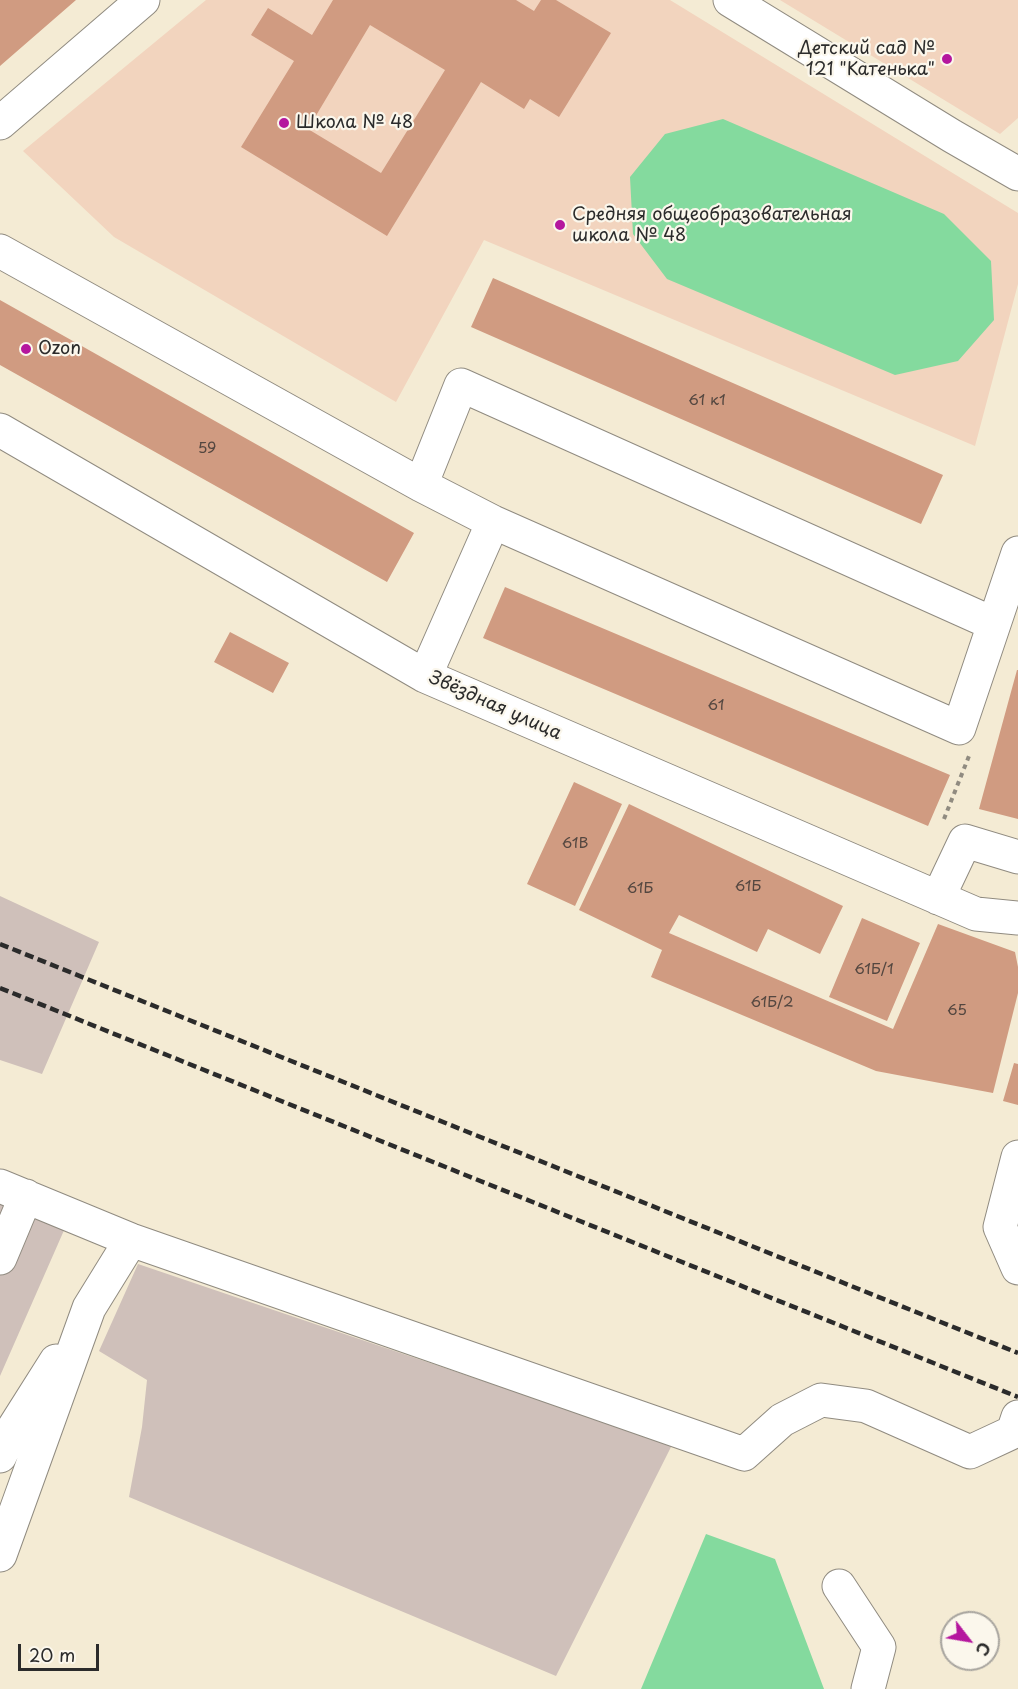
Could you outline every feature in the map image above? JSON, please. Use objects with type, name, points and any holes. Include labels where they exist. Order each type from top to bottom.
[{"type":"street","points":[[0,123],[143,0]]},
{"type":"street","points":[[730,0],[1018,174]]},
{"type":"street","points":[[0,251],[421,485],[493,522],[959,728],[1018,553]]},
{"type":"street","points":[[421,485],[460,385],[994,624]]},
{"type":"street","name":"Звёздная улица","points":[[0,430],[425,676],[976,914],[1018,918]]},
{"type":"street","points":[[425,676],[493,522]]},
{"type":"street","points":[[938,898],[965,841],[1018,857]]},
{"type":"street","points":[[1018,1158],[1000,1227],[1018,1268]]},
{"type":"street","points":[[0,1258],[13,1191],[131,1240],[744,1454],[782,1420],[821,1400],[866,1406],[970,1452],[1013,1432],[1018,1417]]},
{"type":"street","points":[[0,1456],[13,1429],[131,1240]]},
{"type":"street","points":[[0,1555],[90,1308]]},
{"type":"street","points":[[839,1586],[879,1647],[868,1689]]},
{"type":"path","points":[[943,822],[970,752],[959,728]]},
{"type":"shaded area","name":"Средняя общеобразовательная школа № 48","points":[[206,0],[670,0],[1018,213],[1018,284],[975,446],[484,240],[396,402],[114,237],[23,151]]},
{"type":"shaded area","name":"Детский сад № 121 \"Катенька\"","points":[[780,0],[1018,0],[1018,118],[1000,134]]},
{"type":"shaded area","points":[[0,896],[99,942],[42,1074],[0,1060]]},
{"type":"shaded area","points":[[0,1172],[76,1203],[0,1376]]},
{"type":"shaded area","points":[[138,1264],[672,1445],[556,1676],[129,1497],[142,1427],[147,1380],[99,1351]]},
{"type":"green space","points":[[723,119],[944,214],[991,261],[994,320],[958,361],[895,375],[667,279],[633,234],[630,177],[665,134]]},
{"type":"green space","points":[[706,1534],[775,1559],[824,1689],[641,1689]]},
{"type":"building","points":[[0,0],[76,0],[0,66]]},
{"type":"building","name":"Школа № 48","points":[[333,0],[516,0],[534,11],[541,0],[556,0],[611,33],[559,117],[530,99],[524,109],[481,82],[387,236],[241,147],[294,61],[251,35],[268,8],[312,35]],"holes":[[[370,25],[445,70],[381,173],[308,129]]]},
{"type":"building","points":[[493,278],[943,475],[921,524],[471,327]]},
{"type":"building","points":[[0,300],[414,533],[387,582],[0,365]]},
{"type":"building","points":[[505,587],[950,775],[928,826],[483,638]]},
{"type":"building","points":[[230,632],[289,663],[273,693],[214,662]]},
{"type":"building","points":[[1018,670],[1018,819],[979,809]]},
{"type":"building","points":[[574,782],[622,804],[575,906],[527,884]]},
{"type":"building","points":[[629,804],[843,906],[820,954],[768,929],[757,952],[679,915],[669,933],[893,1029],[938,924],[1015,952],[1018,967],[1018,993],[993,1093],[876,1071],[651,977],[662,950],[579,910]]},
{"type":"building","points":[[862,918],[920,943],[887,1021],[829,997]]},
{"type":"building","points":[[1014,1063],[1018,1064],[1018,1105],[1003,1101]]},
{"type":"railway","points":[[0,944],[1018,1353]]},
{"type":"railway","points":[[0,988],[1018,1397]]},
{"type":"place","name":"Детский сад № 121 \"Катенька\"","points":[[947,59]]},
{"type":"place","name":"Школа № 48","points":[[284,123]]},
{"type":"place","name":"Средняя общеобразовательная школа № 48","points":[[560,225]]},
{"type":"place","name":"Ozon","points":[[26,349]]}]
